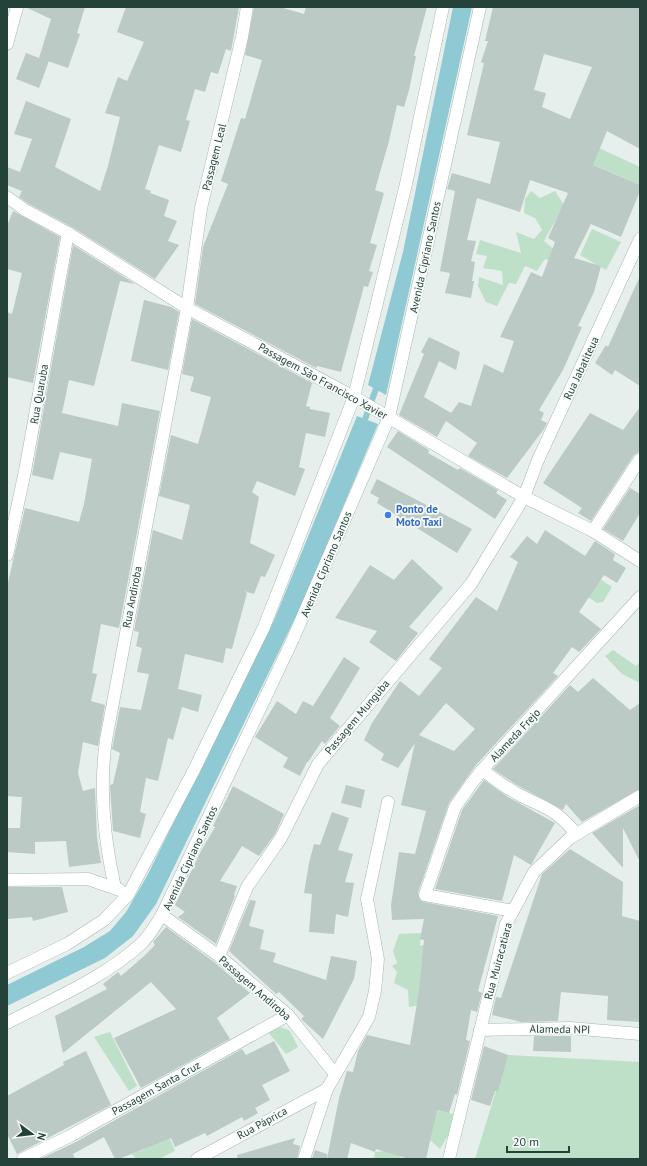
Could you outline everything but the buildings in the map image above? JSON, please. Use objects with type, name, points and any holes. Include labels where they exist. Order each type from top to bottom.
[{"type":"street","points":[[7,44],[17,7]]},
{"type":"street","name":"Passagem Leal","points":[[187,308],[201,208],[242,37],[247,7]]},
{"type":"street","points":[[7,973],[67,944],[104,920],[128,895],[193,772],[264,626],[354,397],[406,184],[443,7]]},
{"type":"street","name":"Avenida Cipriano Santos","points":[[7,1024],[86,982],[118,963],[143,941],[162,915],[293,639],[385,415],[480,7]]},
{"type":"street","name":"Passagem São Francisco Xavier","points":[[7,198],[25,210],[68,233],[187,308],[354,397],[524,497],[594,531],[640,561]]},
{"type":"street","name":"Rua Quaruba","points":[[7,555],[25,471],[68,233]]},
{"type":"street","name":"Rua Jabatiteua","points":[[524,497],[538,460],[640,240]]},
{"type":"street","name":"Rua Andiroba","points":[[115,888],[110,865],[102,768],[107,732],[187,308]]},
{"type":"street","points":[[594,531],[640,458]]},
{"type":"street","name":"Passagem Munguba","points":[[219,956],[247,887],[281,838],[318,764],[472,584],[524,497]]},
{"type":"street","name":"Alameda Frejo","points":[[513,911],[425,895],[455,808],[482,770],[640,597]]},
{"type":"street","points":[[482,770],[515,793],[547,807],[565,820],[576,834]]},
{"type":"street","name":"Rua Muiracatiara","points":[[449,1159],[506,924],[534,872],[570,838],[640,796]]},
{"type":"street","points":[[304,1159],[327,1089],[369,1017],[375,991],[378,959],[367,899],[388,802]]},
{"type":"street","points":[[7,880],[88,879],[115,888],[128,895]]},
{"type":"street","name":"Passagem Andiroba","points":[[162,915],[219,956],[288,1015],[335,1074]]},
{"type":"street","name":"Passagem Santa Cruz","points":[[23,1159],[70,1136],[288,1015]]},
{"type":"street","name":"Alameda NPI","points":[[480,1030],[570,1028],[640,1034]]},
{"type":"street","name":"Rua Páprica","points":[[197,1159],[327,1089]]},
{"type":"green space","points":[[575,137],[640,167],[640,185],[566,153]]},
{"type":"green space","points":[[531,191],[540,198],[555,191],[564,205],[544,241],[556,251],[553,262],[545,259],[537,271],[525,266],[516,284],[509,283],[497,306],[486,302],[478,286],[479,277],[503,285],[502,271],[483,268],[487,256],[476,254],[480,240],[521,253],[516,232],[534,239],[542,230],[535,218],[524,213],[525,199]]},
{"type":"green space","points":[[592,229],[621,242],[606,270],[580,255]]},
{"type":"green space","points":[[577,563],[612,587],[603,602],[597,603],[568,584]]},
{"type":"green space","points":[[613,650],[636,666],[640,662],[640,683],[622,674],[605,656]]},
{"type":"green space","points":[[421,933],[420,946],[434,941],[420,1005],[409,1007],[408,990],[394,983],[397,972],[392,966],[397,963],[393,951],[399,934]]},
{"type":"green space","points":[[281,1027],[290,1031],[298,1047],[286,1054],[268,1032]]},
{"type":"green space","points":[[110,1032],[137,1086],[129,1091],[94,1037]]},
{"type":"green space","points":[[507,1055],[640,1062],[640,1159],[475,1159]]},
{"type":"green space","points":[[394,1100],[453,1114],[450,1132],[440,1149],[430,1140],[431,1130]]},
{"type":"green space","points":[[163,1122],[175,1151],[159,1159],[136,1159],[132,1154],[145,1149],[142,1137]]},
{"type":"green space","points":[[395,1150],[402,1159],[374,1159],[375,1152]]},
{"type":"water","points":[[453,7],[472,7],[386,395],[368,385],[403,252]]},
{"type":"water","points":[[357,416],[378,424],[302,604],[156,904],[133,936],[105,958],[7,1006],[7,985],[84,947],[110,931],[126,912],[147,876],[275,618]]},
{"type":"waterway","points":[[363,425],[378,383]]},
{"type":"place","name":"Ponto de Moto Taxi","points":[[388,515]]}]
